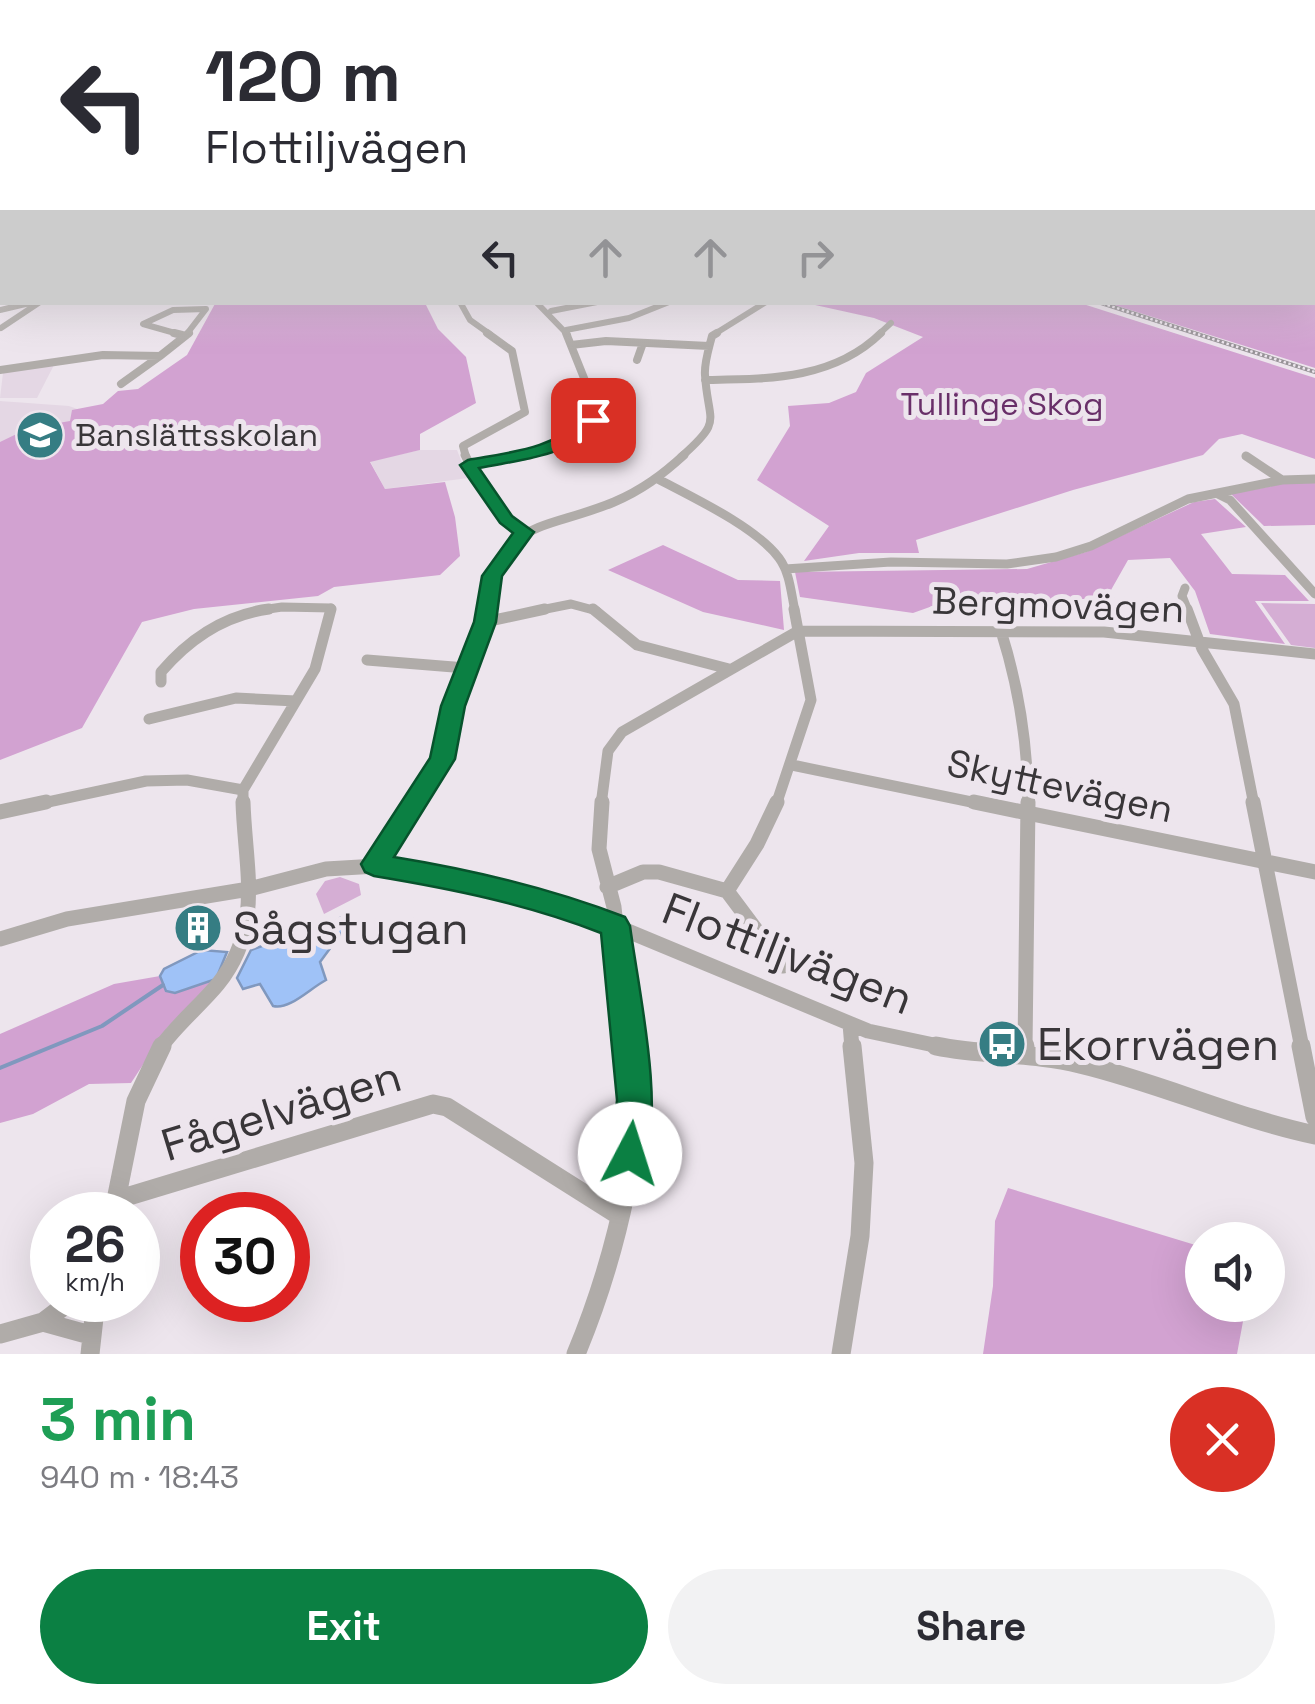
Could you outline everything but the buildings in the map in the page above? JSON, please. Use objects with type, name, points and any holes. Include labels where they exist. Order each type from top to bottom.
[{"type":"street","points":[[2,328],[33,305]]},
{"type":"street","points":[[462,305],[470,320],[512,352],[526,407],[463,446],[468,465],[506,520],[524,532]]},
{"type":"street","points":[[468,465],[544,451],[569,441],[591,424],[596,408],[566,330],[541,305]]},
{"type":"street","points":[[551,311],[582,305]]},
{"type":"street","points":[[566,330],[629,318],[662,305]]},
{"type":"street","points":[[374,864],[442,759],[453,706],[485,622],[492,576],[504,555],[524,532],[557,516],[611,503],[658,478],[708,430],[713,416],[705,380],[714,333],[761,305]]},
{"type":"street","points":[[121,384],[192,330],[206,309],[183,309],[150,318],[143,324],[182,335]]},
{"type":"street","points":[[705,380],[817,373],[838,365],[891,324]]},
{"type":"street","points":[[637,360],[643,343]]},
{"type":"street","points":[[571,345],[709,346]]},
{"type":"street","points":[[0,370],[103,356],[160,356]]},
{"type":"street","points":[[1246,456],[1282,480]]},
{"type":"street","points":[[658,478],[716,509],[772,551],[785,569],[811,700],[767,830],[727,891]]},
{"type":"street","points":[[785,569],[891,562],[1007,564],[1039,560],[1090,546],[1171,504],[1282,480],[1315,479]]},
{"type":"street","points":[[1214,493],[1230,500],[1315,594]]},
{"type":"street","points":[[1186,588],[1182,596],[1198,640],[1231,693],[1315,1117]]},
{"type":"street","points":[[485,622],[562,605],[589,606],[600,612],[618,634],[644,649],[728,669]]},
{"type":"street","points":[[117,1192],[125,1142],[148,1068],[230,971],[251,910],[243,790],[319,660],[329,627],[329,607],[264,608],[216,622],[174,657],[162,672],[162,682]]},
{"type":"street","points":[[1002,631],[1014,664],[1020,700],[1026,812],[1025,1054]]},
{"type":"street","points":[[576,1354],[593,1314],[618,1216],[635,1100],[615,926],[598,822],[608,752],[622,732],[639,720],[798,632]]},
{"type":"street","name":"Bergmovägen","points":[[798,632],[1104,632],[1315,654]]},
{"type":"street","points":[[367,660],[466,668]]},
{"type":"street","points":[[149,719],[236,698],[296,700]]},
{"type":"street","name":"Skyttevägen","points":[[792,764],[1315,872]]},
{"type":"street","points":[[0,812],[146,781],[187,780],[243,790]]},
{"type":"street","name":"Flottiljvägen","points":[[0,938],[103,911],[249,888],[326,869],[374,864],[466,880],[563,906],[850,1024],[950,1049],[1025,1054],[1086,1064],[1268,1126],[1315,1136]]},
{"type":"street","points":[[607,887],[643,872],[658,872],[727,891],[783,966]]},
{"type":"street","points":[[841,1354],[860,1236],[864,1163],[850,1024]]},
{"type":"street","name":"Fågelvägen","points":[[160,1193],[433,1104],[448,1107],[618,1216]]},
{"type":"street","points":[[0,1334],[43,1322],[90,1344]]},
{"type":"shaded area","points":[[54,365],[37,398],[0,398],[3,373]]},
{"type":"shaded area","points":[[0,401],[69,406],[80,410],[81,415],[0,484]]},
{"type":"shaded area","points":[[420,450],[457,450],[468,478],[385,489],[370,461]]},
{"type":"shaded area","points":[[1261,603],[1315,604],[1315,648],[1291,645]]},
{"type":"shaded area","points":[[340,877],[359,884],[361,895],[324,914],[316,894],[325,881]]},
{"type":"green space","points":[[214,305],[426,305],[438,329],[466,357],[476,403],[420,434],[420,450],[370,462],[385,489],[445,482],[460,556],[440,575],[334,587],[318,596],[194,609],[142,622],[82,728],[0,760],[0,442],[29,428],[70,421],[72,410],[103,404],[118,391],[138,389],[187,355]]},
{"type":"green space","name":"Tullinge Skog","points":[[815,305],[1086,305],[1315,378],[1315,459],[1242,434],[1219,439],[1203,455],[1073,490],[916,540],[919,553],[859,553],[804,561],[829,526],[757,480],[790,426],[788,406],[829,403],[856,392],[866,373],[923,337],[874,318]]},
{"type":"green space","points":[[1114,305],[1315,305],[1315,368]]},
{"type":"green space","points":[[1315,482],[1315,525],[1264,526],[1231,494],[1287,483]]},
{"type":"green space","points":[[1215,499],[1246,527],[1201,534],[1232,574],[1285,575],[1309,601],[1255,601],[1285,644],[1210,634],[1195,591],[1170,558],[1128,560],[1111,590],[1088,599],[955,598],[913,613],[800,597],[795,572],[1027,569],[1086,552],[1194,502]]},
{"type":"green space","points":[[663,545],[738,580],[780,581],[784,630],[703,612],[608,570]]},
{"type":"green space","points":[[160,976],[163,985],[216,979],[167,1028],[131,1083],[89,1084],[33,1114],[0,1123],[0,1034],[114,984]]},
{"type":"green space","points":[[1008,1188],[1185,1242],[1185,1322],[1243,1322],[1237,1354],[983,1354],[993,1286],[995,1221]]},
{"type":"water","points":[[340,918],[348,924],[320,962],[326,980],[293,1002],[279,1006],[273,1006],[260,984],[243,989],[237,978],[251,950],[279,940],[305,942]]},
{"type":"water","points":[[202,950],[227,952],[216,979],[175,993],[166,991],[160,976],[164,969]]},
{"type":"waterway","points":[[0,1068],[102,1026],[163,985]]},
{"type":"railway","points":[[1107,305],[1315,372]]},
{"type":"place","name":"Banslättsskolan","points":[[40,435]]},
{"type":"place","name":"Sågstugan","points":[[198,928]]},
{"type":"place","name":"Ekorrvägen","points":[[1002,1044]]},
{"type":"route","points":[[593,420],[576,437],[544,451],[468,465],[506,520],[524,532],[492,576],[485,622],[453,706],[442,759],[374,864],[466,880],[563,906],[615,926],[635,1100],[630,1154]]}]
